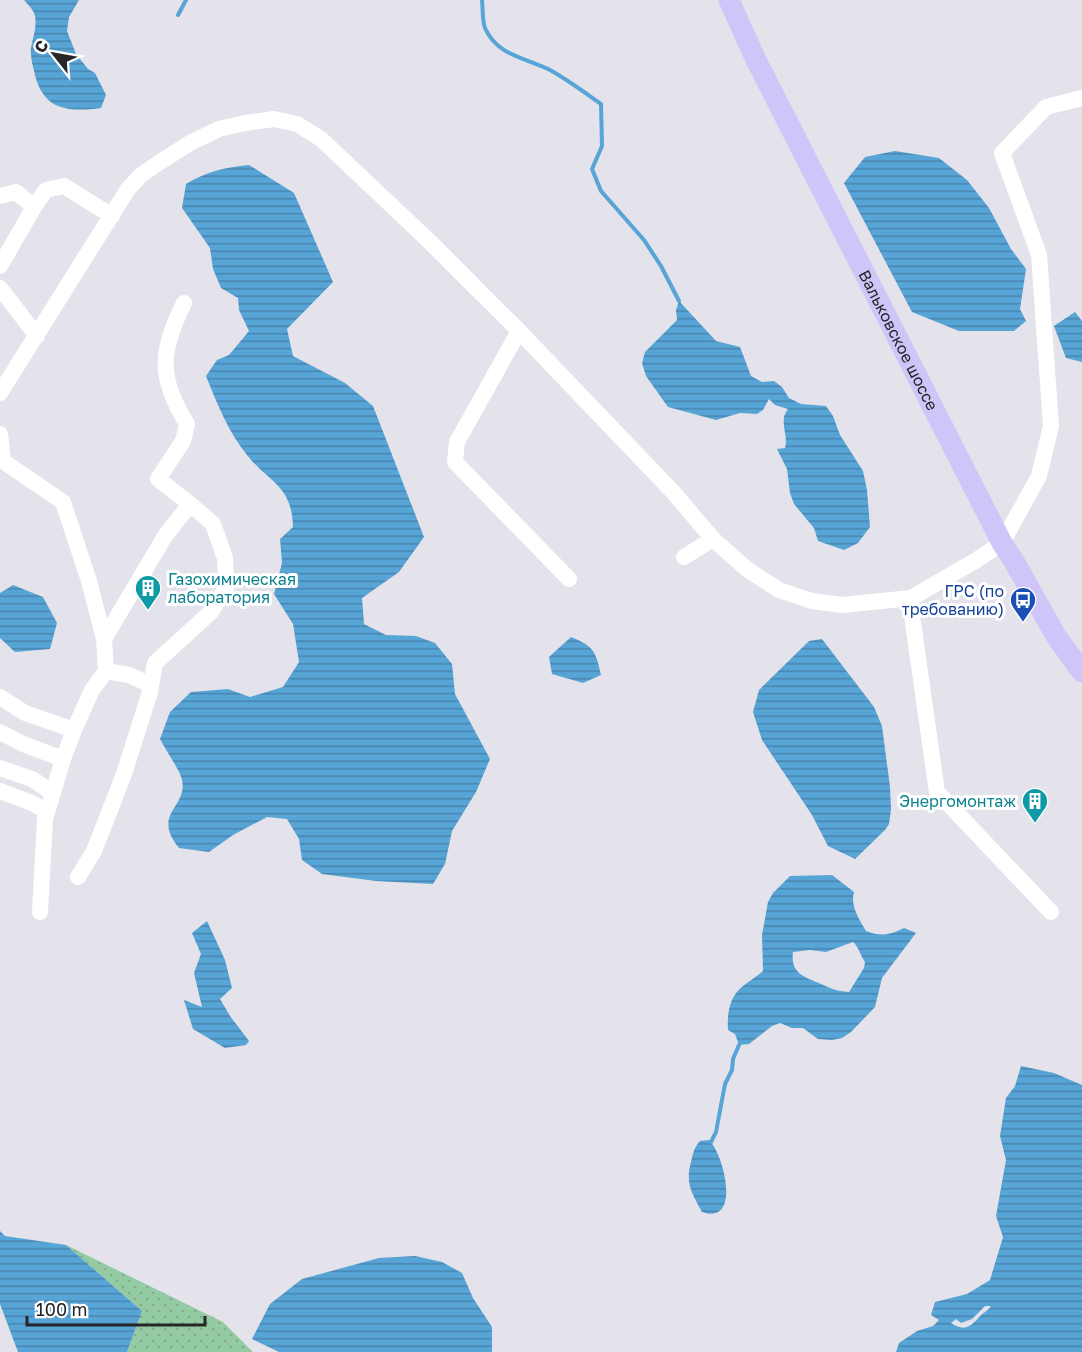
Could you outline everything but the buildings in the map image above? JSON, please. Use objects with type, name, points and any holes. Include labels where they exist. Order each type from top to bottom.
[{"type":"main road","name":"Вальковское шоссе","points":[[729,0],[755,58],[1002,543],[1056,636],[1082,672]]},
{"type":"lane","points":[[0,393],[128,189],[141,175],[190,143],[219,129],[274,119],[297,124],[321,138],[429,241],[673,492],[713,539],[748,570],[779,590],[812,601],[842,605],[911,598],[1002,543],[1039,476],[1051,426],[1039,255],[1002,153],[1046,106],[1082,98]]},
{"type":"lane","points":[[0,266],[46,190],[64,186],[112,216]]},
{"type":"lane","points":[[0,196],[16,192],[34,207]]},
{"type":"lane","points":[[0,288],[37,336]]},
{"type":"lane","points":[[78,877],[94,851],[124,774],[151,685],[155,663],[211,612],[226,588],[225,558],[213,524],[158,479],[183,441],[187,424],[166,383],[166,355],[170,331],[184,303]]},
{"type":"lane","points":[[519,331],[457,442],[455,462],[569,579]]},
{"type":"lane","points":[[0,434],[3,461],[63,502],[89,581],[104,639],[106,671],[92,690],[74,730],[47,812],[40,912]]},
{"type":"lane","points":[[104,639],[165,536],[190,504]]},
{"type":"lane","points":[[684,557],[713,539]]},
{"type":"lane","points":[[911,598],[937,792],[1050,912]]},
{"type":"lane","points":[[106,671],[129,675],[151,685]]},
{"type":"lane","points":[[0,697],[25,713],[74,730]]},
{"type":"lane","points":[[0,732],[23,744],[63,759]]},
{"type":"lane","points":[[0,768],[32,779],[52,793]]},
{"type":"lane","points":[[0,791],[33,803],[47,812]]},
{"type":"green space","points":[[66,1245],[223,1322],[253,1352],[127,1352],[142,1311]]},
{"type":"water","points":[[24,0],[79,0],[69,17],[67,31],[76,54],[88,69],[95,73],[106,95],[101,108],[68,109],[51,102],[45,96],[39,87],[31,58],[36,24],[35,15]]},
{"type":"water","points":[[895,151],[939,158],[967,180],[989,208],[1011,249],[1026,269],[1020,309],[1026,321],[1014,331],[959,331],[912,312],[844,183],[865,157]]},
{"type":"water","points":[[249,165],[294,193],[333,282],[287,329],[293,356],[345,383],[373,406],[424,537],[399,572],[362,598],[364,624],[386,635],[416,636],[435,643],[452,664],[455,694],[490,759],[476,792],[452,831],[445,864],[433,884],[376,881],[322,874],[302,860],[299,839],[287,819],[267,817],[233,835],[209,852],[179,848],[168,827],[169,818],[182,790],[181,776],[160,739],[170,712],[191,692],[228,689],[250,697],[283,687],[299,662],[293,624],[274,594],[282,563],[280,539],[293,527],[292,513],[284,493],[255,464],[234,437],[206,376],[217,360],[229,355],[249,331],[239,310],[238,298],[221,288],[213,269],[210,248],[182,208],[186,184],[216,171]]},
{"type":"water","points":[[679,301],[716,341],[740,347],[751,376],[762,382],[774,381],[782,387],[789,398],[801,404],[826,406],[833,416],[840,435],[863,471],[870,527],[858,543],[844,550],[818,541],[814,528],[794,504],[787,469],[777,449],[785,448],[784,418],[788,409],[775,405],[769,399],[763,410],[757,414],[740,413],[716,420],[668,407],[646,376],[642,363],[645,352],[677,320],[676,310]]},
{"type":"water","points":[[1075,312],[1082,321],[1082,362],[1066,358],[1054,326]]},
{"type":"water","points":[[13,585],[43,597],[57,623],[50,649],[15,652],[0,638],[0,593]]},
{"type":"water","points":[[571,637],[593,651],[601,675],[583,683],[552,674],[549,657]]},
{"type":"water","points":[[822,639],[874,707],[882,726],[890,787],[889,824],[855,859],[828,846],[812,815],[762,740],[753,712],[759,690],[809,641]]},
{"type":"water","points":[[832,875],[854,892],[854,907],[866,931],[885,934],[904,928],[916,933],[882,978],[875,1007],[842,1038],[818,1039],[803,1028],[792,1028],[780,1023],[772,1026],[749,1044],[739,1045],[735,1034],[728,1030],[730,1006],[738,990],[763,971],[762,935],[768,902],[773,893],[790,876]],"holes":[[[853,942],[865,962],[864,968],[849,992],[834,990],[809,979],[800,974],[794,965],[793,952],[810,950],[826,952]]]},
{"type":"water","points":[[207,921],[225,960],[232,988],[220,999],[249,1041],[246,1045],[225,1048],[193,1029],[184,1000],[202,1007],[194,973],[201,954],[192,933]]},
{"type":"water","points":[[1021,1066],[1054,1073],[1082,1085],[1082,1352],[896,1352],[899,1343],[917,1331],[933,1326],[939,1320],[931,1315],[935,1302],[967,1294],[990,1280],[1003,1237],[996,1216],[1006,1160],[1000,1136],[1006,1098],[1015,1086]],"holes":[[[985,1306],[991,1306],[967,1327],[951,1323],[956,1319],[961,1323],[972,1319]]]},
{"type":"water","points":[[709,1140],[720,1160],[726,1187],[726,1200],[722,1209],[714,1214],[702,1212],[689,1182],[689,1170],[696,1146],[700,1141]]},
{"type":"water","points":[[0,1231],[5,1236],[66,1245],[142,1311],[127,1352],[18,1352],[0,1304]]},
{"type":"water","points":[[415,1256],[442,1262],[462,1273],[473,1298],[492,1327],[492,1352],[279,1352],[252,1339],[270,1304],[302,1279],[379,1258]]},
{"type":"waterway","points":[[178,15],[186,0]]},
{"type":"waterway","points":[[482,0],[485,28],[497,45],[513,55],[550,70],[601,104],[602,146],[592,169],[601,191],[644,240],[661,266],[679,301]]},
{"type":"waterway","points":[[711,1142],[716,1132],[725,1084],[732,1070],[733,1059],[739,1045]]},
{"type":"place","name":"Газохимическая лаборатория","points":[[148,611]]},
{"type":"place","name":"ГРС (по требованию)","points":[[1023,623]]},
{"type":"place","name":"Энергомонтаж","points":[[1035,824]]}]
